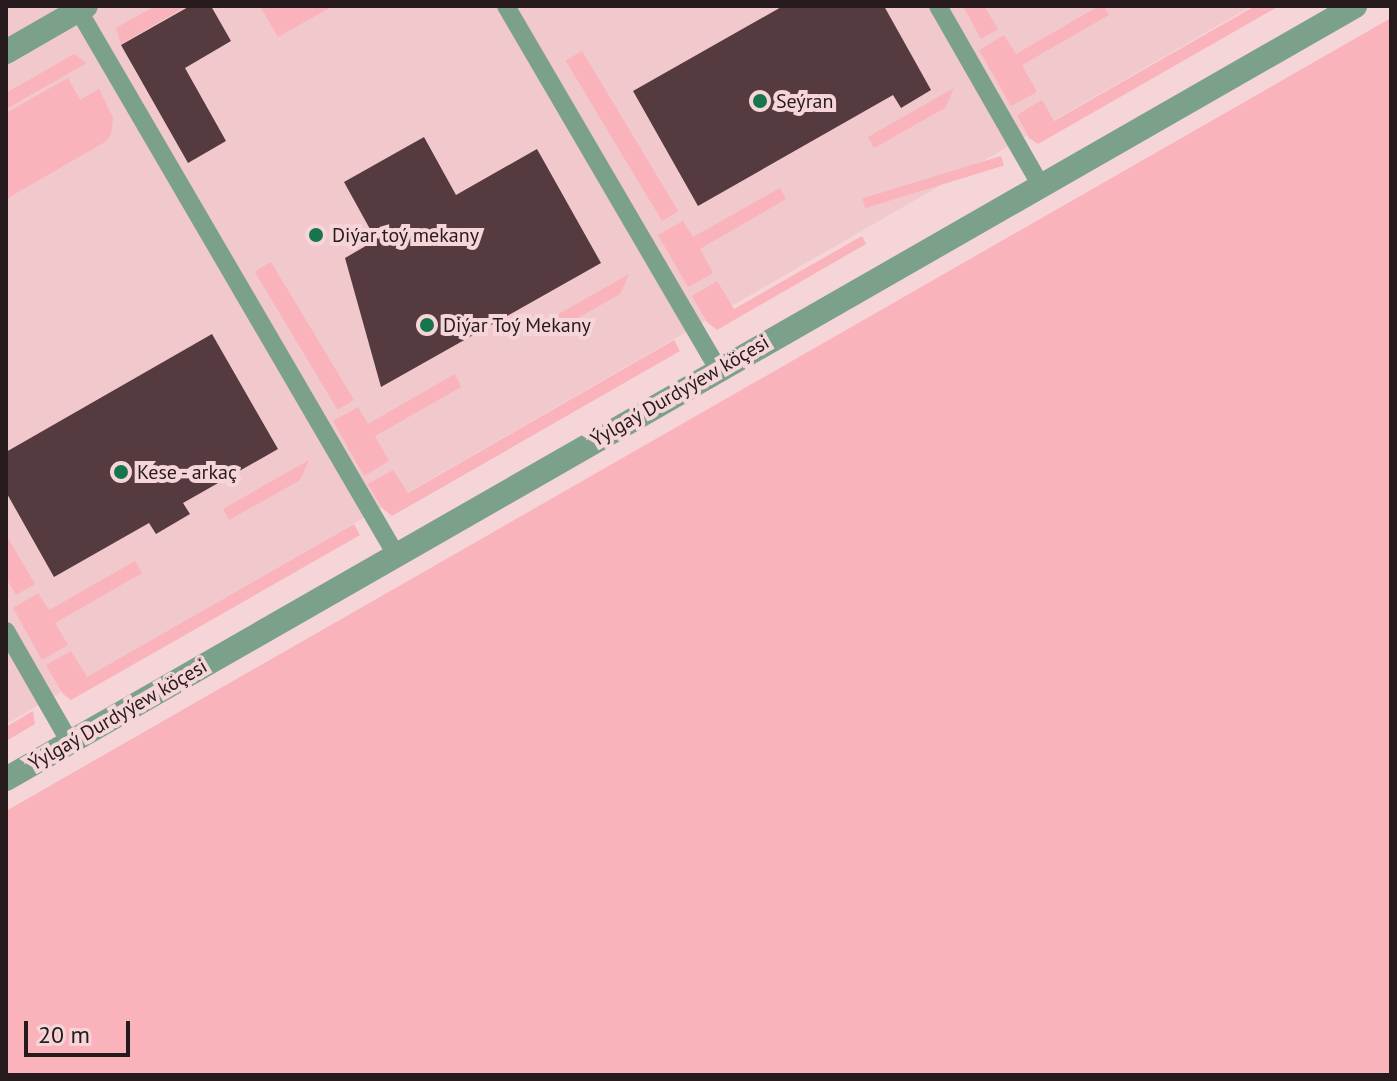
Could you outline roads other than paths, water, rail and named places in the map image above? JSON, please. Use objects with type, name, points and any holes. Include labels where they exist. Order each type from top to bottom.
[{"type":"street","name":"Ýylgaý Durdyýew köçesi","points":[[6,779],[395,553],[1355,6]]},
{"type":"street","points":[[6,52],[80,7]]},
{"type":"lane","points":[[506,6],[718,369]]},
{"type":"lane","points":[[938,6],[1040,184]]},
{"type":"lane","points":[[80,7],[395,553]]},
{"type":"lane","points":[[6,631],[71,744]]},
{"type":"place","name":"Seýran","points":[[760,101]]},
{"type":"place","name":"Diýar toý mekany","points":[[316,235]]},
{"type":"place","name":"Diýar Toý Mekany","points":[[427,325]]},
{"type":"place","name":"Kese - arkaç","points":[[121,472]]}]
